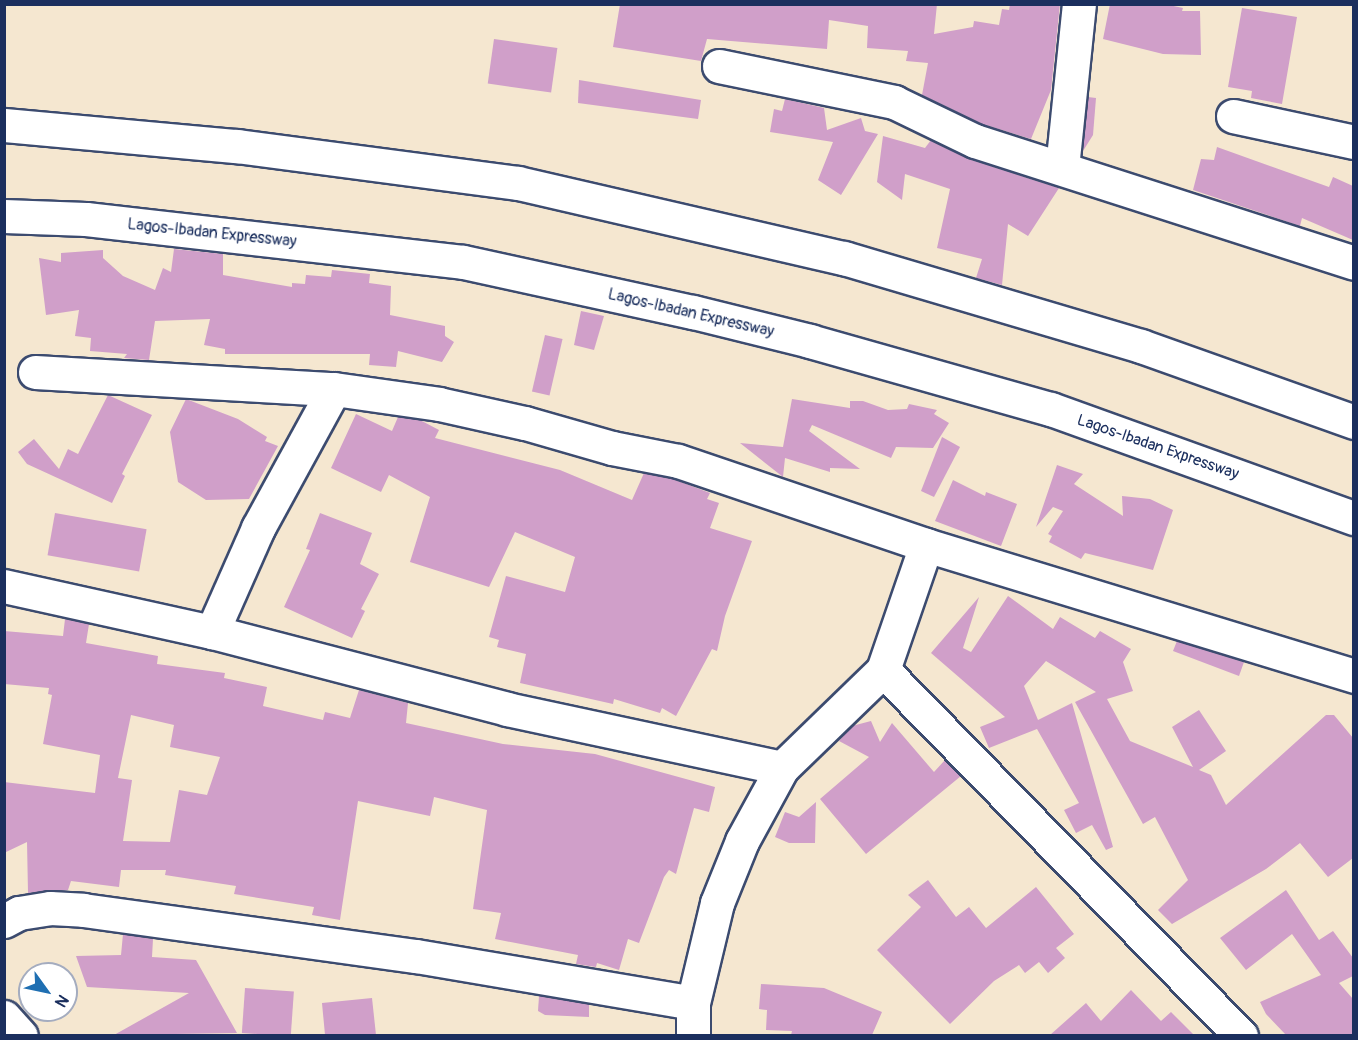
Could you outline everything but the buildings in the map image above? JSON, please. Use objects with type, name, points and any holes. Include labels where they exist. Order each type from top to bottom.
[{"type":"main road","points":[[1062,168],[1079,4]]},
{"type":"main road","points":[[719,66],[894,102],[975,141],[1353,263]]},
{"type":"main road","points":[[1233,116],[1353,142]]},
{"type":"main road","points":[[4,125],[237,146],[518,183],[855,261],[1141,346],[1353,422]]},
{"type":"main road","name":"Lagos-Ibadan Expressway","points":[[4,216],[86,219],[463,262],[682,309],[810,340],[1051,409],[1353,518]]},
{"type":"main road","points":[[35,372],[334,389],[439,404],[678,461],[926,545],[1353,676]]},
{"type":"main road","points":[[212,632],[258,528],[334,389]]},
{"type":"main road","points":[[693,1035],[693,1003],[717,903],[728,874],[782,768],[883,670],[926,545]]},
{"type":"main road","points":[[4,586],[212,632],[507,709],[782,768]]},
{"type":"main road","points":[[883,670],[1241,1035]]},
{"type":"main road","points":[[4,921],[19,913],[50,908],[83,910],[416,956],[693,1003]]},
{"type":"main road","points":[[4,1017],[21,1035]]}]
